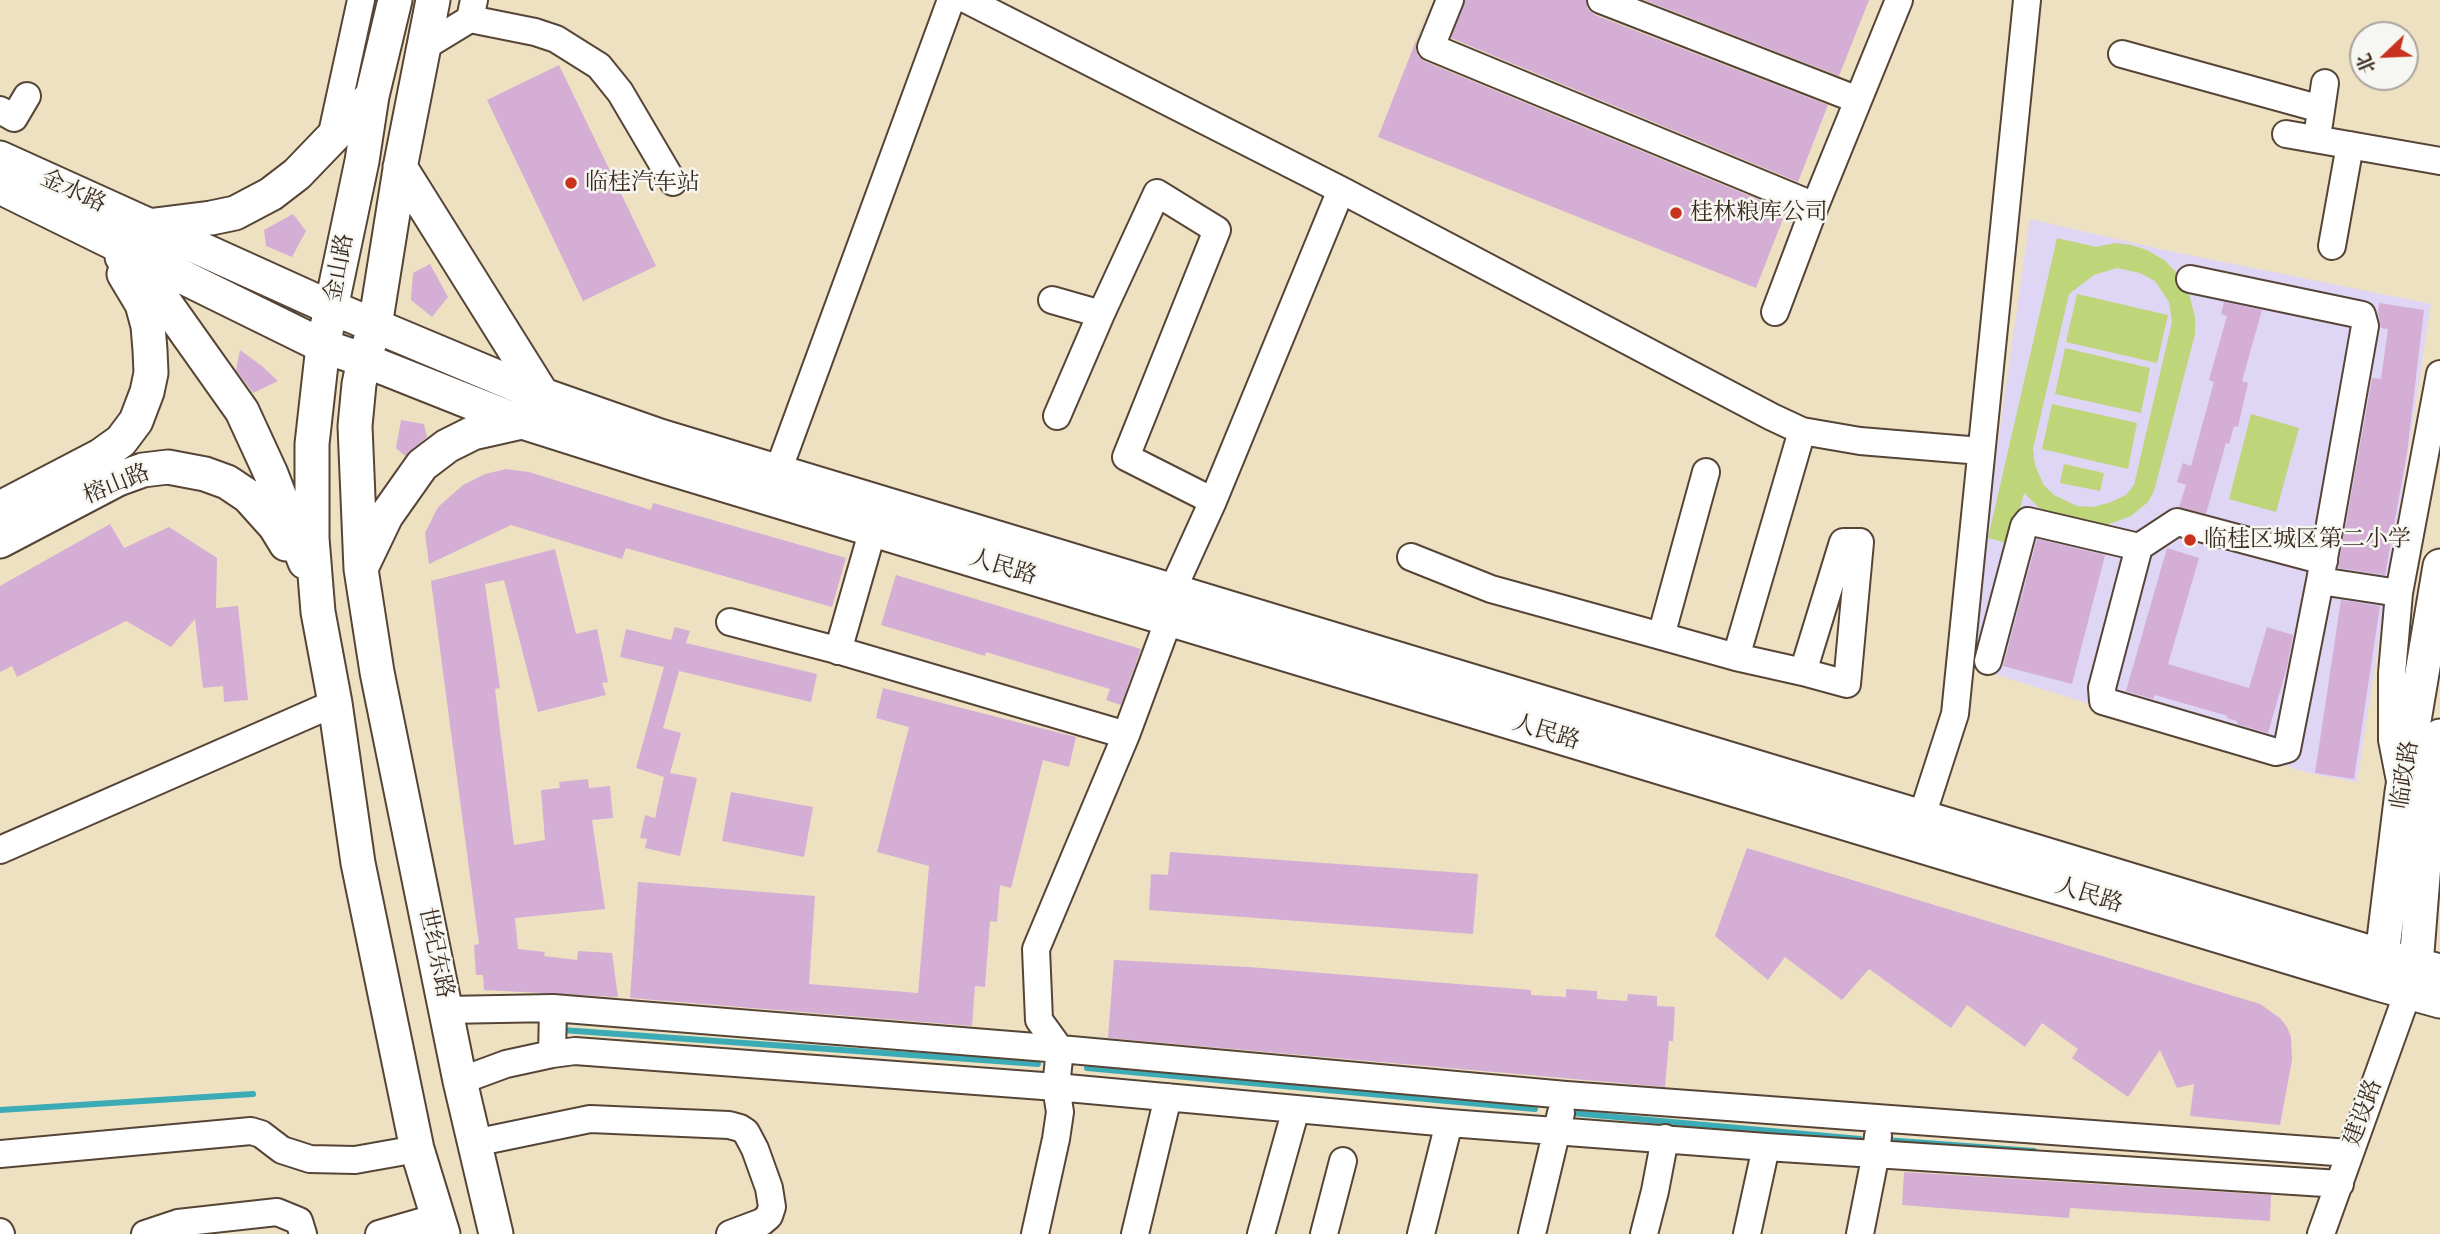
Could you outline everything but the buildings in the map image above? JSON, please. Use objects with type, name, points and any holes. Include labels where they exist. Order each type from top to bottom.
[{"type":"main road","name":"金山路","points":[[316,590],[312,538],[312,444],[323,346],[372,96],[395,0]]},
{"type":"main road","name":"金山路","points":[[361,569],[355,426],[364,360],[375,326],[400,167],[433,0]]},
{"type":"main road","points":[[146,226],[211,218],[235,212],[271,194],[372,96]]},
{"type":"main road","name":"金水路","points":[[0,158],[332,308],[542,394],[656,449]]},
{"type":"main road","points":[[400,167],[542,394]]},
{"type":"main road","name":"金水路","points":[[0,187],[323,346],[522,422],[656,449]]},
{"type":"main road","points":[[98,234],[154,287],[242,411],[271,474],[316,590],[358,863],[418,1149],[441,1225]]},
{"type":"main road","name":"榕山路","points":[[0,508],[100,456],[121,441],[136,421],[147,393],[151,373],[150,350],[148,326],[142,304],[98,234]]},
{"type":"main road","points":[[361,569],[386,516],[422,465],[447,446],[473,433],[522,422]]},
{"type":"main road","name":"人民路","points":[[656,449],[778,471],[1171,604],[2379,970],[2422,976],[2440,1001]]},
{"type":"main road","name":"人民路","points":[[656,449],[873,529],[1171,604],[1922,816],[2379,970]]},
{"type":"main road","name":"榕山路","points":[[0,541],[118,479],[144,470],[185,468],[227,482],[248,495],[275,526],[316,590]]},
{"type":"main road","name":"临政路","points":[[2379,970],[2402,792],[2440,566]]},
{"type":"main road","name":"世纪东路","points":[[361,569],[377,672],[460,1081],[496,1234]]},
{"type":"main road","name":"临政路","points":[[2422,976],[2428,813],[2440,736]]},
{"type":"street","points":[[331,138],[361,0]]},
{"type":"street","points":[[778,471],[951,0]]},
{"type":"street","points":[[967,0],[1341,190],[1802,431],[1860,442],[1981,451]]},
{"type":"street","points":[[1450,0],[1432,47],[1815,206]]},
{"type":"street","points":[[1601,0],[1858,100]]},
{"type":"street","points":[[1775,312],[1899,0]]},
{"type":"street","points":[[1922,816],[1955,714],[2027,0]]},
{"type":"street","points":[[424,47],[472,10],[556,39],[598,66],[620,92],[673,181]]},
{"type":"street","points":[[2122,54],[2323,96],[2316,140]]},
{"type":"street","points":[[2286,135],[2440,161]]},
{"type":"street","points":[[2332,246],[2350,145]]},
{"type":"street","points":[[1035,1234],[1060,1112],[1056,1087],[1060,1049],[1039,1020],[1036,949],[1126,735],[1171,604],[1341,190]]},
{"type":"street","points":[[1057,416],[1157,193],[1217,230],[1126,457],[1213,501]]},
{"type":"street","points":[[2190,279],[2362,315],[2365,326],[2322,571],[2287,749],[2276,752],[2104,701],[2102,688],[2139,547],[2177,522],[2322,571],[2399,593]]},
{"type":"street","points":[[1052,300],[1101,314]]},
{"type":"street","points":[[2402,792],[2392,740],[2392,673],[2399,593],[2440,374]]},
{"type":"street","points":[[1736,657],[1802,431]]},
{"type":"street","points":[[1661,636],[1706,472]]},
{"type":"street","points":[[1988,661],[2024,526],[2028,521],[2139,547]]},
{"type":"street","points":[[838,651],[873,529]]},
{"type":"street","points":[[1411,557],[1491,589],[1736,657],[1847,684],[1860,542],[1843,542],[1803,672]]},
{"type":"street","points":[[730,622],[1126,735]]},
{"type":"street","points":[[0,850],[335,703]]},
{"type":"street","points":[[2428,813],[2440,780]]},
{"type":"street","name":"建设路","points":[[2321,1234],[2349,1153],[2422,976]]},
{"type":"street","points":[[552,1009],[552,1055]]},
{"type":"street","points":[[446,1010],[552,1009],[1060,1049],[1566,1094],[2349,1153]]},
{"type":"street","points":[[460,1081],[506,1064],[575,1051],[1056,1087],[1449,1123],[1766,1147],[2340,1184]]},
{"type":"street","points":[[1532,1234],[1566,1094]]},
{"type":"street","points":[[1135,1234],[1168,1097]]},
{"type":"street","points":[[1261,1234],[1296,1109]]},
{"type":"street","points":[[1860,1234],[1876,1153],[1879,1117]]},
{"type":"street","points":[[474,1143],[590,1119],[729,1125],[740,1128],[746,1132],[755,1149],[769,1188],[772,1207],[769,1216],[762,1222],[730,1234]]},
{"type":"street","points":[[1421,1234],[1449,1123]]},
{"type":"street","points":[[0,1154],[251,1131],[261,1134],[282,1150],[310,1159],[355,1160],[418,1149]]},
{"type":"street","points":[[1644,1234],[1665,1138]]},
{"type":"street","points":[[1748,1234],[1766,1147]]},
{"type":"street","points":[[1324,1234],[1343,1161]]},
{"type":"street","points":[[145,1234],[178,1223],[277,1212],[299,1221],[303,1234]]},
{"type":"street","points":[[379,1234],[441,1225]]},
{"type":"shaded area","name":"临桂区城区第二小学","points":[[2030,219],[2164,250],[2431,304],[2357,782],[2309,773],[1966,665]]},
{"type":"green space","points":[[2057,238],[2096,247],[2115,243],[2131,245],[2164,260],[2180,276],[2188,290],[2195,317],[2195,334],[2154,491],[2148,502],[2131,516],[2101,527],[2052,520],[2024,493],[2011,544],[1988,538]],"holes":[[[2117,268],[2140,273],[2155,281],[2169,302],[2172,322],[2134,485],[2126,495],[2111,502],[2093,507],[2077,506],[2054,495],[2043,484],[2035,465],[2033,449],[2069,294],[2094,275]]]},
{"type":"green space","points":[[2077,294],[2168,315],[2157,363],[2066,342]]},
{"type":"green space","points":[[2065,348],[2150,368],[2141,413],[2055,394]]},
{"type":"green space","points":[[2052,404],[2137,423],[2128,469],[2042,449]]},
{"type":"green space","points":[[2251,414],[2299,428],[2276,512],[2229,499]]},
{"type":"green space","points":[[2064,464],[2104,473],[2100,491],[2060,483]]},
{"type":"waterway","points":[[562,1030],[1038,1064]]},
{"type":"waterway","points":[[1087,1068],[1535,1109]]},
{"type":"waterway","points":[[0,1110],[253,1094]]},
{"type":"waterway","points":[[1572,1113],[1860,1139]]},
{"type":"waterway","points":[[1885,1140],[2034,1151]]},
{"type":"place","name":"临桂汽车站","points":[[571,183]]},
{"type":"place","name":"桂林粮库公司","points":[[1676,213]]},
{"type":"place","name":"临桂区城区第二小学","points":[[2190,540]]}]
